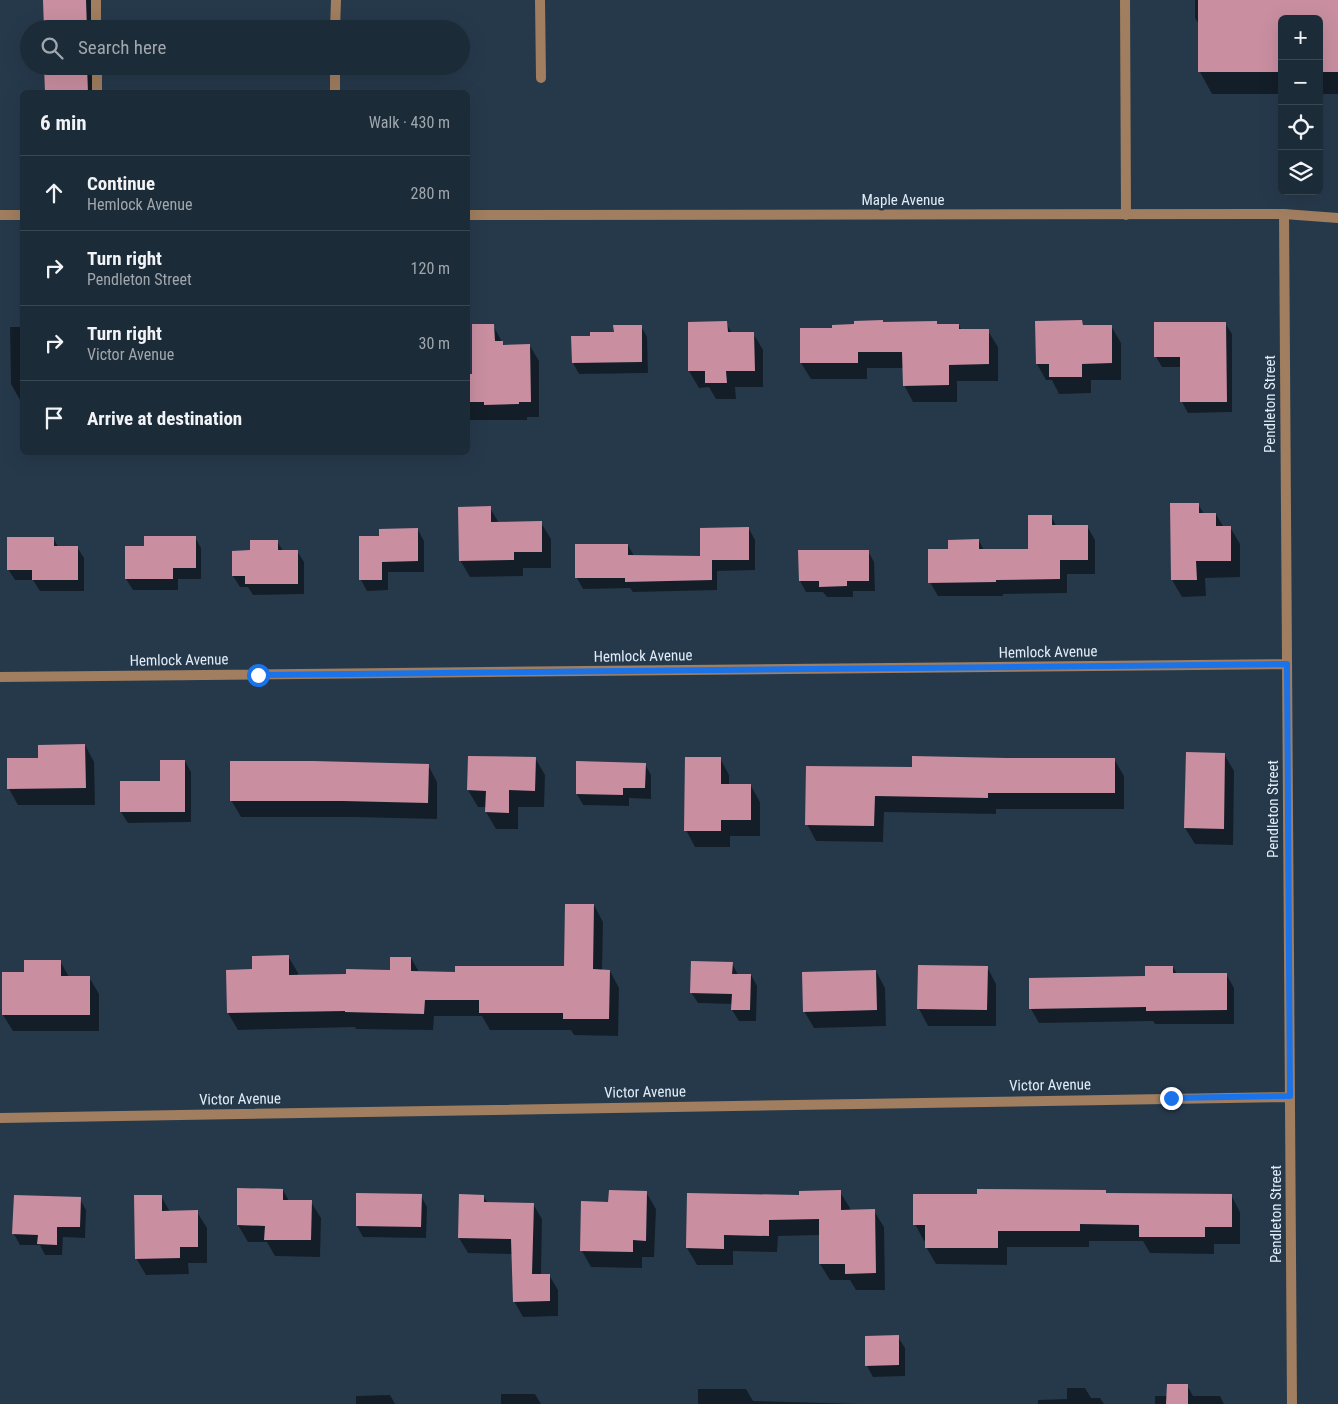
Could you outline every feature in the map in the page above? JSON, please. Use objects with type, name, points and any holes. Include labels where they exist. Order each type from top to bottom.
[{"type":"street","points":[[96,0],[96,20]]},
{"type":"street","points":[[335,20],[336,0]]},
{"type":"street","points":[[540,0],[540,78]]},
{"type":"street","points":[[1125,0],[1126,215]]},
{"type":"street","points":[[97,75],[97,90]]},
{"type":"street","points":[[335,75],[335,90]]},
{"type":"street","name":"Maple Avenue","points":[[470,215],[1284,214],[1338,218]]},
{"type":"street","name":"Pendleton Street","points":[[1284,214],[1292,1404]]},
{"type":"street","points":[[0,215],[20,215]]},
{"type":"street","name":"Hemlock Avenue","points":[[0,677],[1287,664]]},
{"type":"street","name":"Victor Avenue","points":[[0,1118],[1290,1096]]},
{"type":"building","points":[[43,0],[86,0],[87,20],[44,20]]},
{"type":"building","points":[[1198,0],[1338,0],[1338,72],[1323,72],[1323,15],[1278,15],[1278,72],[1198,72]]},
{"type":"building","points":[[44,75],[87,75],[88,90],[45,90]]},
{"type":"building","points":[[883,320],[883,322],[937,321],[937,324],[959,324],[959,329],[989,329],[989,364],[949,365],[949,385],[903,386],[902,352],[858,352],[858,363],[800,363],[800,328],[832,328],[832,325],[854,324],[854,321]]},
{"type":"building","points":[[1082,320],[1083,325],[1112,325],[1112,363],[1082,364],[1082,377],[1049,377],[1049,364],[1036,364],[1035,321]]},
{"type":"building","points":[[727,321],[728,332],[754,332],[755,371],[726,371],[727,383],[705,383],[705,371],[688,371],[688,322]]},
{"type":"building","points":[[1154,322],[1226,322],[1227,402],[1180,402],[1180,357],[1154,357]]},
{"type":"building","points":[[472,324],[494,324],[495,341],[503,341],[503,345],[530,344],[531,402],[484,405],[484,402],[470,402],[470,374],[472,374]]},
{"type":"building","points":[[613,325],[642,325],[642,362],[572,363],[571,336],[590,336],[590,332],[614,332]]},
{"type":"building","points":[[1170,503],[1199,503],[1199,513],[1216,513],[1216,526],[1231,526],[1231,561],[1196,561],[1197,580],[1171,580]]},
{"type":"building","points":[[491,506],[491,522],[542,521],[542,552],[514,552],[514,560],[459,561],[458,507]]},
{"type":"building","points":[[1028,515],[1052,515],[1052,525],[1088,525],[1088,560],[1060,560],[1060,579],[928,583],[928,549],[948,549],[948,540],[979,539],[979,549],[1028,549]]},
{"type":"building","points":[[749,527],[749,560],[712,560],[712,580],[625,582],[625,578],[575,578],[575,544],[628,544],[628,555],[700,556],[700,528]]},
{"type":"building","points":[[418,528],[418,561],[382,562],[382,580],[359,580],[359,536],[379,536],[379,529]]},
{"type":"building","points":[[144,536],[196,536],[196,568],[173,568],[173,579],[125,579],[125,546],[144,546]]},
{"type":"building","points":[[7,537],[54,537],[54,546],[78,546],[78,580],[32,580],[32,570],[7,570]]},
{"type":"building","points":[[250,540],[278,540],[278,550],[298,550],[298,584],[245,584],[245,576],[232,576],[232,551],[250,550]]},
{"type":"building","points":[[798,550],[869,550],[869,581],[847,581],[847,586],[819,587],[819,581],[799,581]]},
{"type":"building","points":[[85,744],[86,788],[7,789],[7,758],[38,758],[38,745]]},
{"type":"building","points":[[1186,752],[1225,753],[1224,829],[1184,828]]},
{"type":"building","points":[[468,756],[536,757],[535,791],[509,790],[509,813],[485,812],[486,791],[467,790]]},
{"type":"building","points":[[912,756],[1115,758],[1115,793],[988,793],[988,798],[875,796],[874,826],[805,825],[806,766],[912,767]]},
{"type":"building","points":[[685,757],[721,757],[721,784],[751,784],[751,820],[721,820],[721,831],[684,831]]},
{"type":"building","points":[[160,760],[185,760],[185,812],[120,812],[120,781],[160,781]]},
{"type":"building","points":[[230,761],[429,764],[428,803],[230,801]]},
{"type":"building","points":[[576,761],[646,763],[645,788],[623,788],[623,795],[576,794]]},
{"type":"building","points":[[565,904],[594,904],[593,969],[610,970],[609,1019],[563,1019],[563,1013],[479,1013],[479,1000],[425,1000],[424,1014],[345,1011],[227,1013],[226,970],[252,969],[252,956],[289,955],[289,975],[346,974],[346,969],[390,970],[390,957],[411,957],[411,971],[455,972],[455,966],[564,966]]},
{"type":"building","points":[[24,960],[61,960],[61,976],[90,976],[90,1015],[2,1015],[2,972],[24,972]]},
{"type":"building","points":[[691,961],[733,962],[732,974],[751,974],[750,1010],[731,1010],[732,994],[690,993]]},
{"type":"building","points":[[918,965],[988,966],[987,1010],[917,1009]]},
{"type":"building","points":[[1145,966],[1173,966],[1173,973],[1227,973],[1227,1010],[1146,1011],[1146,1007],[1029,1009],[1029,978],[1145,976]]},
{"type":"building","points":[[876,970],[877,1010],[803,1012],[802,972]]},
{"type":"building","points":[[237,1188],[283,1189],[283,1200],[312,1200],[311,1240],[264,1240],[265,1226],[237,1225]]},
{"type":"building","points":[[977,1189],[1106,1190],[1106,1193],[1232,1194],[1232,1227],[1205,1227],[1205,1237],[1139,1237],[1139,1225],[1080,1224],[1080,1231],[998,1231],[998,1248],[925,1248],[925,1225],[913,1225],[913,1194],[977,1194]]},
{"type":"building","points":[[609,1190],[647,1191],[646,1241],[633,1240],[633,1252],[580,1251],[581,1201],[608,1202]]},
{"type":"building","points":[[841,1190],[841,1210],[875,1209],[876,1273],[845,1274],[845,1264],[819,1264],[819,1219],[769,1220],[769,1236],[724,1235],[724,1249],[686,1248],[687,1193],[799,1195],[799,1191]]},
{"type":"building","points":[[356,1193],[422,1194],[421,1227],[356,1226]]},
{"type":"building","points":[[459,1194],[484,1195],[484,1202],[534,1203],[532,1274],[550,1274],[550,1301],[513,1302],[511,1239],[458,1238]]},
{"type":"building","points":[[14,1195],[81,1197],[80,1227],[57,1227],[57,1245],[37,1244],[38,1235],[12,1234]]},
{"type":"building","points":[[134,1195],[162,1195],[162,1211],[198,1210],[198,1247],[180,1247],[180,1258],[135,1259]]},
{"type":"building","points":[[899,1335],[899,1365],[865,1366],[865,1336]]},
{"type":"building","points":[[1167,1384],[1188,1384],[1188,1404],[1166,1404]]},
{"type":"route","points":[[258,675],[1287,664],[1290,1096],[1171,1098]]}]
